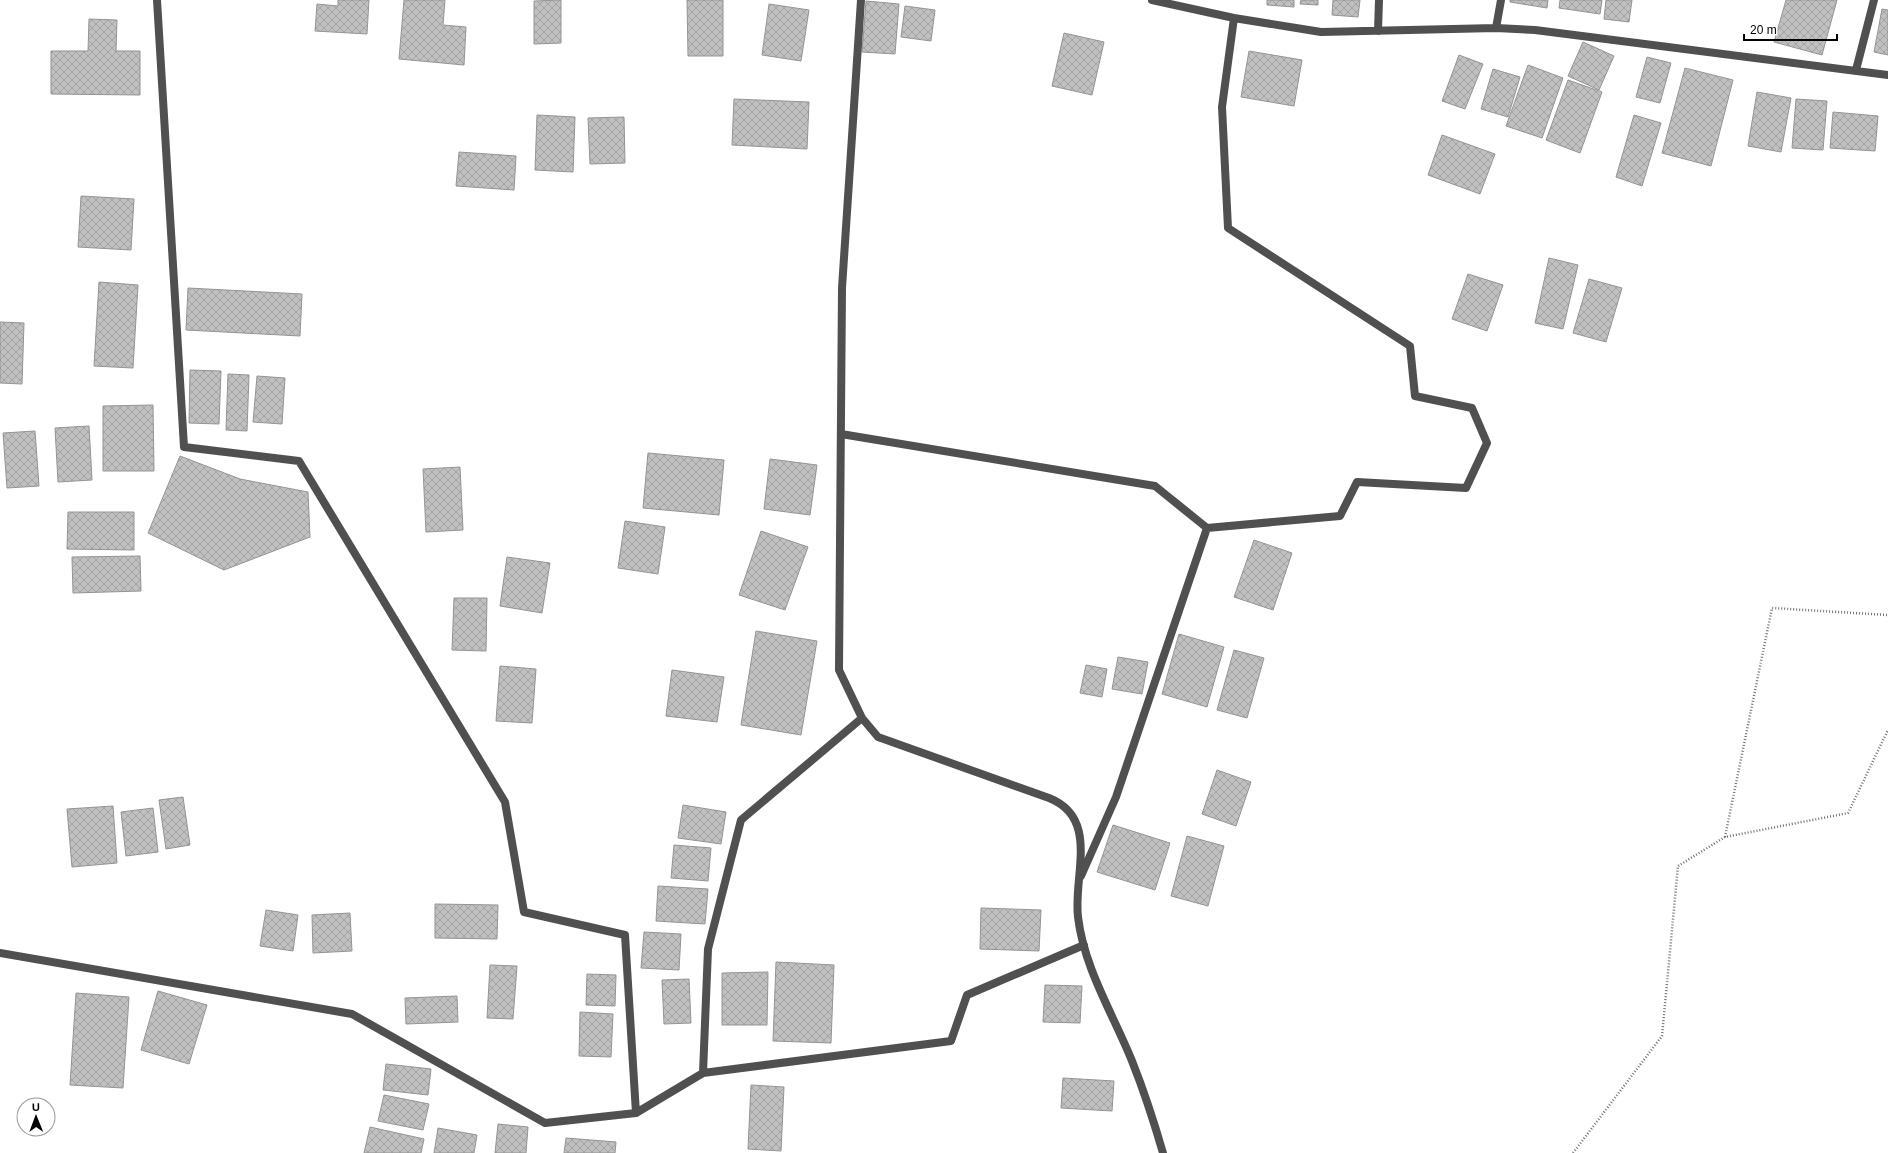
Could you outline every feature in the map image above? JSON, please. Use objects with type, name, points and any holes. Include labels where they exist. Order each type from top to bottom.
[{"type":"street","points":[[157,0],[184,447],[299,461],[505,802],[524,912],[625,935],[636,1113]]},
{"type":"street","points":[[861,0],[842,288],[838,670],[862,718],[878,737],[1059,802],[1068,809],[1079,830],[1081,851],[1078,884],[1078,916],[1084,945],[1095,977],[1132,1061],[1163,1153]]},
{"type":"street","points":[[1152,0],[1170,2],[1234,18],[1321,32],[1496,28],[1543,31],[1888,75]]},
{"type":"street","points":[[1378,0],[1378,31]]},
{"type":"street","points":[[1496,28],[1501,0]]},
{"type":"street","points":[[1856,70],[1874,0]]},
{"type":"street","points":[[841,434],[1155,486],[1207,528],[1340,516],[1357,482],[1466,488],[1487,443],[1472,408],[1415,396],[1410,346],[1228,228],[1222,106],[1234,18]]},
{"type":"street","points":[[1078,884],[1116,797],[1207,528]]},
{"type":"street","points":[[703,1073],[708,949],[741,820],[862,718]]},
{"type":"street","points":[[0,953],[352,1014],[545,1122],[636,1113],[703,1073],[952,1041],[967,995],[1084,945]]},
{"type":"path","points":[[1725,837],[1772,608],[1888,615]]},
{"type":"path","points":[[1573,1153],[1662,1036],[1678,866],[1725,837],[1848,813],[1888,730]]},
{"type":"building","points":[[338,0],[369,0],[367,34],[315,31],[317,4],[338,6]]},
{"type":"building","points":[[404,0],[445,0],[443,25],[466,27],[464,65],[399,59]]},
{"type":"building","points":[[561,0],[561,43],[534,44],[534,1]]},
{"type":"building","points":[[687,0],[723,0],[723,56],[688,56]]},
{"type":"building","points":[[1267,0],[1294,0],[1294,7],[1267,5]]},
{"type":"building","points":[[1301,0],[1318,0],[1318,5],[1300,4]]},
{"type":"building","points":[[1333,0],[1360,0],[1358,17],[1332,15]]},
{"type":"building","points":[[1510,0],[1548,0],[1547,8],[1510,2]]},
{"type":"building","points":[[1560,0],[1602,0],[1600,14],[1559,8]]},
{"type":"building","points":[[1606,0],[1632,0],[1629,22],[1604,19]]},
{"type":"building","points":[[1786,0],[1837,0],[1822,55],[1774,42]]},
{"type":"building","points":[[866,1],[899,4],[895,54],[862,52]]},
{"type":"building","points":[[769,4],[809,10],[801,61],[762,55]]},
{"type":"building","points":[[905,6],[935,10],[931,41],[901,37]]},
{"type":"building","points":[[1882,9],[1888,10],[1888,55],[1874,52]]},
{"type":"building","points":[[89,19],[117,20],[116,51],[140,51],[140,95],[51,94],[51,51],[88,51]]},
{"type":"building","points":[[1064,33],[1104,42],[1092,95],[1052,86]]},
{"type":"building","points":[[1583,42],[1614,56],[1599,90],[1568,76]]},
{"type":"building","points":[[1249,51],[1302,60],[1294,106],[1241,97]]},
{"type":"building","points":[[1459,55],[1483,64],[1465,109],[1442,101]]},
{"type":"building","points":[[1647,57],[1671,63],[1660,103],[1636,97]]},
{"type":"building","points":[[1528,65],[1563,78],[1542,138],[1506,126]]},
{"type":"building","points":[[1685,68],[1733,80],[1711,166],[1662,153]]},
{"type":"building","points":[[1493,69],[1520,77],[1508,117],[1481,109]]},
{"type":"building","points":[[1568,80],[1602,92],[1580,153],[1546,140]]},
{"type":"building","points":[[1757,92],[1791,98],[1781,152],[1748,146]]},
{"type":"building","points":[[734,99],[809,102],[807,149],[732,145]]},
{"type":"building","points":[[1796,99],[1827,101],[1823,150],[1792,148]]},
{"type":"building","points":[[1833,112],[1878,116],[1875,151],[1830,148]]},
{"type":"building","points":[[537,115],[575,117],[573,172],[535,170]]},
{"type":"building","points":[[1634,115],[1661,123],[1642,186],[1616,177]]},
{"type":"building","points":[[624,117],[625,163],[590,164],[588,118]]},
{"type":"building","points":[[1442,135],[1495,154],[1480,194],[1428,175]]},
{"type":"building","points":[[459,152],[516,156],[514,190],[456,186]]},
{"type":"building","points":[[81,196],[134,199],[131,250],[78,247]]},
{"type":"building","points":[[1549,258],[1578,265],[1563,329],[1535,323]]},
{"type":"building","points":[[1468,274],[1503,285],[1487,331],[1452,319]]},
{"type":"building","points":[[1589,279],[1622,288],[1606,342],[1573,333]]},
{"type":"building","points":[[99,282],[138,285],[133,368],[94,366]]},
{"type":"building","points":[[188,288],[302,294],[300,336],[186,330]]},
{"type":"building","points":[[0,322],[24,323],[22,384],[0,383]]},
{"type":"building","points":[[190,370],[221,371],[219,424],[189,423]]},
{"type":"building","points":[[228,374],[249,375],[247,431],[226,430]]},
{"type":"building","points":[[257,376],[285,378],[282,424],[253,422]]},
{"type":"building","points":[[153,405],[154,471],[103,471],[103,406]]},
{"type":"building","points":[[89,426],[92,480],[58,482],[55,428]]},
{"type":"building","points":[[35,431],[39,486],[7,488],[3,433]]},
{"type":"building","points":[[648,453],[724,460],[719,515],[643,508]]},
{"type":"building","points":[[180,456],[240,479],[308,492],[310,537],[224,570],[148,533]]},
{"type":"building","points":[[770,459],[817,465],[810,515],[764,509]]},
{"type":"building","points":[[460,467],[463,530],[426,532],[423,469]]},
{"type":"building","points":[[68,512],[134,512],[134,550],[67,549]]},
{"type":"building","points":[[625,521],[665,527],[658,574],[618,568]]},
{"type":"building","points":[[761,531],[808,547],[785,610],[739,595]]},
{"type":"building","points":[[1254,540],[1292,553],[1273,610],[1234,597]]},
{"type":"building","points":[[140,556],[141,591],[73,593],[72,557]]},
{"type":"building","points":[[507,557],[550,563],[542,613],[500,606]]},
{"type":"building","points":[[454,598],[487,598],[486,651],[452,650]]},
{"type":"building","points":[[756,631],[817,641],[801,735],[741,725]]},
{"type":"building","points":[[1179,634],[1224,647],[1207,707],[1162,694]]},
{"type":"building","points":[[1234,650],[1264,658],[1247,718],[1217,710]]},
{"type":"building","points":[[1118,657],[1148,662],[1142,694],[1112,689]]},
{"type":"building","points":[[1086,665],[1107,669],[1102,697],[1080,693]]},
{"type":"building","points":[[500,666],[536,669],[532,723],[496,721]]},
{"type":"building","points":[[672,670],[724,677],[717,722],[666,716]]},
{"type":"building","points":[[1217,770],[1251,782],[1236,826],[1202,814]]},
{"type":"building","points":[[183,797],[190,845],[166,849],[159,800]]},
{"type":"building","points":[[683,805],[726,812],[721,844],[678,838]]},
{"type":"building","points":[[113,806],[117,863],[72,867],[67,809]]},
{"type":"building","points":[[153,808],[158,852],[126,856],[121,812]]},
{"type":"building","points":[[1113,825],[1170,843],[1155,890],[1097,872]]},
{"type":"building","points":[[1187,836],[1224,846],[1208,906],[1171,896]]},
{"type":"building","points":[[674,845],[711,848],[708,881],[671,878]]},
{"type":"building","points":[[658,886],[708,889],[705,924],[656,921]]},
{"type":"building","points":[[435,904],[498,905],[497,939],[435,938]]},
{"type":"building","points":[[981,908],[1041,910],[1039,951],[980,949]]},
{"type":"building","points":[[266,910],[298,915],[293,951],[260,946]]},
{"type":"building","points":[[350,913],[352,951],[313,953],[312,915]]},
{"type":"building","points":[[644,932],[681,934],[679,970],[641,968]]},
{"type":"building","points":[[776,962],[834,965],[831,1043],[773,1041]]},
{"type":"building","points":[[490,965],[517,966],[513,1019],[487,1018]]},
{"type":"building","points":[[768,972],[767,1025],[722,1025],[722,973]]},
{"type":"building","points":[[587,974],[616,975],[615,1006],[586,1005]]},
{"type":"building","points":[[689,979],[691,1023],[664,1024],[662,980]]},
{"type":"building","points":[[1045,985],[1082,986],[1080,1023],[1043,1022]]},
{"type":"building","points":[[158,991],[207,1005],[189,1064],[141,1050]]},
{"type":"building","points":[[76,993],[129,997],[123,1088],[70,1085]]},
{"type":"building","points":[[457,996],[458,1022],[406,1024],[405,998]]},
{"type":"building","points":[[580,1012],[613,1014],[611,1057],[579,1056]]},
{"type":"building","points":[[386,1064],[431,1069],[428,1095],[383,1090]]},
{"type":"building","points":[[1063,1078],[1114,1081],[1112,1111],[1061,1108]]},
{"type":"building","points":[[751,1085],[784,1087],[781,1151],[748,1149]]},
{"type":"building","points":[[384,1095],[429,1104],[423,1130],[378,1121]]},
{"type":"building","points":[[498,1124],[528,1127],[526,1153],[495,1153]]},
{"type":"building","points":[[370,1127],[424,1139],[421,1153],[364,1153]]},
{"type":"building","points":[[438,1128],[477,1135],[474,1153],[434,1153]]},
{"type":"building","points":[[566,1138],[616,1142],[615,1153],[564,1153]]}]
